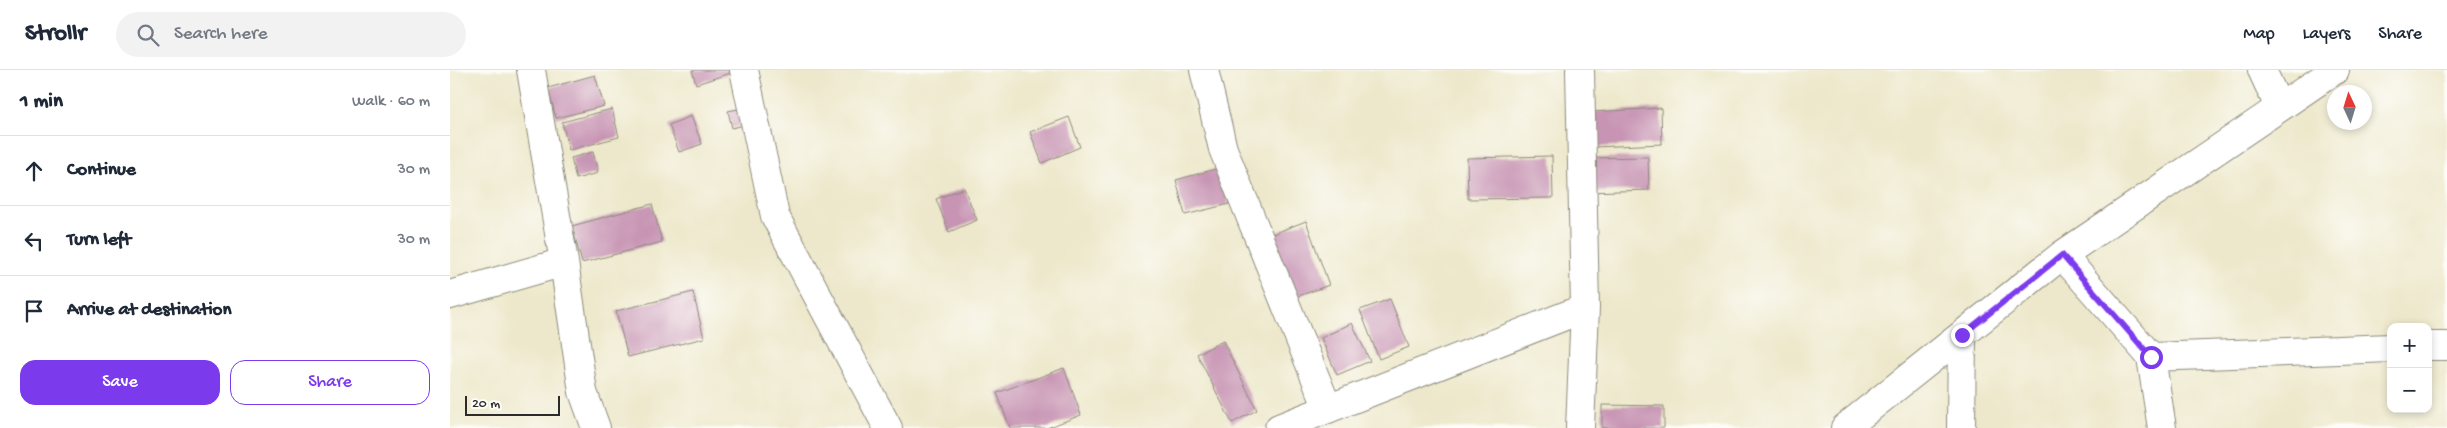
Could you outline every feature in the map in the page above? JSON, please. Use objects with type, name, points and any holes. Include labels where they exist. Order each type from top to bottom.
[{"type":"street","points":[[531,70],[564,262],[583,392],[596,428]]},
{"type":"street","points":[[744,70],[775,216],[888,428]]},
{"type":"street","points":[[1204,70],[1223,150],[1328,409]]},
{"type":"street","points":[[1580,70],[1585,308],[1580,428]]},
{"type":"street","points":[[2262,70],[2278,107]]},
{"type":"street","points":[[1845,428],[2062,255],[2335,70]]},
{"type":"street","points":[[2062,255],[2151,357],[2162,428]]},
{"type":"street","points":[[450,295],[564,262]]},
{"type":"street","points":[[1280,428],[1585,308]]},
{"type":"street","points":[[1961,428],[1962,335]]},
{"type":"street","points":[[2432,346],[2447,346]]},
{"type":"street","points":[[2151,357],[2387,348]]},
{"type":"building","points":[[692,70],[733,70],[734,72],[696,84]]},
{"type":"building","points":[[595,75],[604,106],[556,118],[548,88]]},
{"type":"building","points":[[748,107],[752,123],[732,128],[728,111]]},
{"type":"building","points":[[1661,108],[1662,144],[1594,147],[1593,112]]},
{"type":"building","points":[[612,109],[619,137],[569,150],[562,122]]},
{"type":"building","points":[[691,116],[702,144],[679,152],[669,125]]},
{"type":"building","points":[[1069,117],[1080,147],[1042,163],[1030,132]]},
{"type":"building","points":[[593,152],[598,173],[576,179],[571,158]]},
{"type":"building","points":[[1552,156],[1553,198],[1468,199],[1467,158]]},
{"type":"building","points":[[1648,157],[1649,190],[1587,192],[1587,158]]},
{"type":"building","points":[[1219,168],[1229,204],[1185,215],[1176,180]]},
{"type":"building","points":[[964,188],[977,220],[949,232],[936,199]]},
{"type":"building","points":[[652,204],[662,242],[582,263],[572,226]]},
{"type":"building","points":[[1306,221],[1329,285],[1293,298],[1270,235]]},
{"type":"building","points":[[693,292],[704,338],[628,357],[616,311]]},
{"type":"building","points":[[1390,299],[1409,347],[1379,359],[1360,310]]},
{"type":"building","points":[[1352,323],[1370,361],[1337,375],[1321,338]]},
{"type":"building","points":[[1223,341],[1257,410],[1232,423],[1197,354]]},
{"type":"building","points":[[1064,368],[1081,415],[1047,428],[1010,428],[997,393]]},
{"type":"building","points":[[1602,405],[1664,406],[1664,428],[1602,428]]},
{"type":"route","points":[[1962,335],[2062,255],[2151,357]]}]
